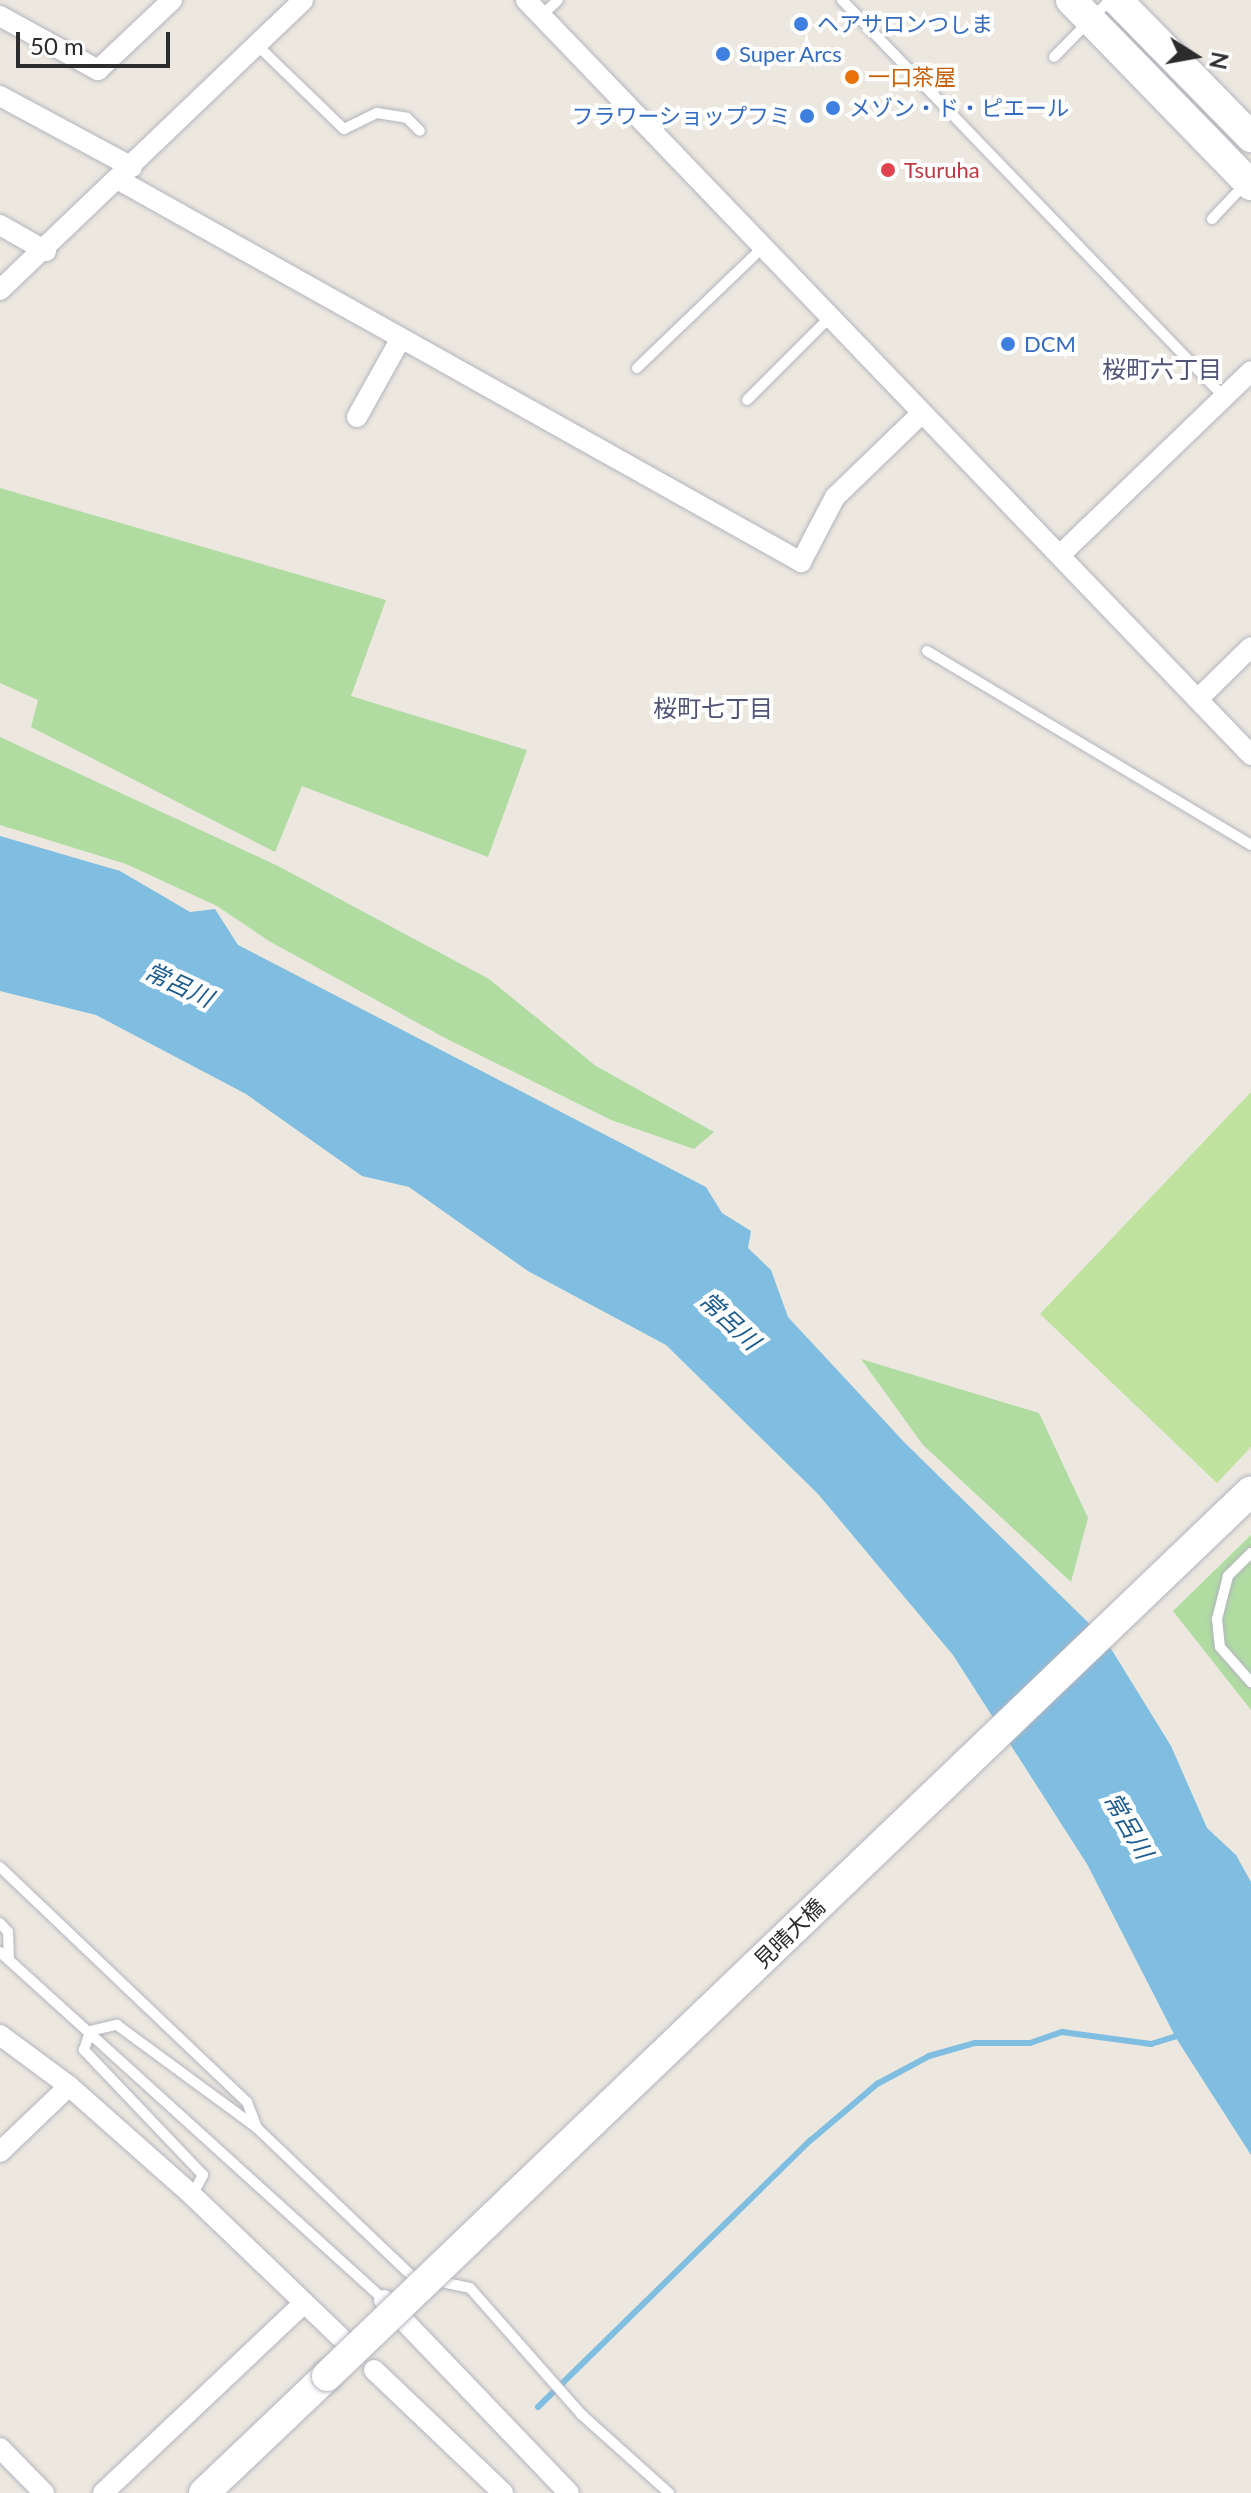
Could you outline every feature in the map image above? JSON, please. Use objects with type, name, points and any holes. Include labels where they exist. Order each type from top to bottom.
[{"type":"main road","points":[[1117,0],[1251,137]]},
{"type":"main road","points":[[1090,7],[1249,183]]},
{"type":"main road","name":"見晴大橋","points":[[204,2493],[1251,1491]]},
{"type":"street","points":[[0,16],[98,70],[172,0]]},
{"type":"street","points":[[526,0],[1251,755]]},
{"type":"street","points":[[0,290],[46,251],[257,45],[290,4]]},
{"type":"street","points":[[0,96],[400,340],[801,562],[835,497],[922,413]]},
{"type":"street","points":[[0,225],[46,251]]},
{"type":"street","points":[[357,417],[400,340]]},
{"type":"street","points":[[1060,555],[1251,371]]},
{"type":"street","points":[[1198,699],[1251,647]]},
{"type":"street","points":[[0,2035],[69,2086],[192,2195],[340,2337]]},
{"type":"street","points":[[0,2152],[8,2132],[69,2086]]},
{"type":"street","points":[[384,2300],[569,2493]]},
{"type":"street","points":[[103,2493],[304,2303]]},
{"type":"street","points":[[374,2370],[503,2493]]},
{"type":"street","points":[[0,2448],[44,2493]]},
{"type":"lane","points":[[541,16],[558,0]]},
{"type":"lane","points":[[842,0],[1224,397]]},
{"type":"lane","points":[[1054,57],[1090,7]]},
{"type":"lane","points":[[257,45],[344,129],[377,113],[407,118],[420,131]]},
{"type":"lane","points":[[1212,219],[1249,183]]},
{"type":"lane","points":[[637,368],[763,247]]},
{"type":"lane","points":[[747,400],[830,317]]},
{"type":"lane","points":[[927,651],[1251,845]]},
{"type":"lane","points":[[1251,1553],[1228,1576],[1217,1619],[1220,1647],[1251,1682]]},
{"type":"lane","points":[[0,1867],[247,2102],[257,2128]]},
{"type":"lane","points":[[0,1923],[8,1932],[4,1955],[384,2300]]},
{"type":"lane","points":[[90,2031],[117,2025],[257,2128],[412,2276],[470,2288],[581,2414],[669,2493]]},
{"type":"lane","points":[[90,2031],[84,2050],[203,2175],[192,2195]]},
{"type":"green space","points":[[0,488],[386,600],[351,696],[527,750],[488,857],[302,786],[275,852],[31,727],[38,700],[0,683]]},
{"type":"green space","points":[[0,737],[278,866],[489,979],[596,1066],[714,1132],[694,1149],[611,1120],[445,1038],[269,941],[217,906],[126,864],[0,825]]},
{"type":"green space","points":[[1251,1092],[1251,1447],[1217,1483],[1040,1314]]},
{"type":"green space","points":[[861,1359],[1039,1413],[1088,1518],[1071,1582],[923,1445]]},
{"type":"green space","points":[[1251,1535],[1251,1710],[1173,1611]]},
{"type":"water","name":"常呂川","points":[[0,836],[120,871],[190,912],[215,909],[238,945],[706,1187],[722,1213],[751,1231],[748,1248],[771,1270],[788,1317],[905,1443],[1105,1639],[1171,1746],[1207,1828],[1236,1855],[1251,1882],[1251,2155],[1176,2038],[1087,1864],[953,1655],[818,1494],[666,1345],[528,1271],[409,1187],[362,1176],[246,1094],[96,1015],[0,991]]},
{"type":"waterway","points":[[538,2407],[811,2140],[877,2084],[929,2056],[975,2043],[1030,2043],[1062,2032],[1151,2044],[1180,2035]]},
{"type":"place","name":"ヘアサロンつしま","points":[[801,24]]},
{"type":"place","name":"Super Arcs","points":[[723,54]]},
{"type":"place","name":"一口茶屋","points":[[852,77]]},
{"type":"place","name":"メゾン・ド・ピエール","points":[[833,108]]},
{"type":"place","name":"フラワーショップフミ","points":[[807,116]]},
{"type":"place","name":"Tsuruha","points":[[888,170]]},
{"type":"place","name":"DCM","points":[[1008,344]]},
{"type":"district","name":"桜町六丁目","points":[[1162,369]]},
{"type":"district","name":"桜町七丁目","points":[[713,708]]}]
